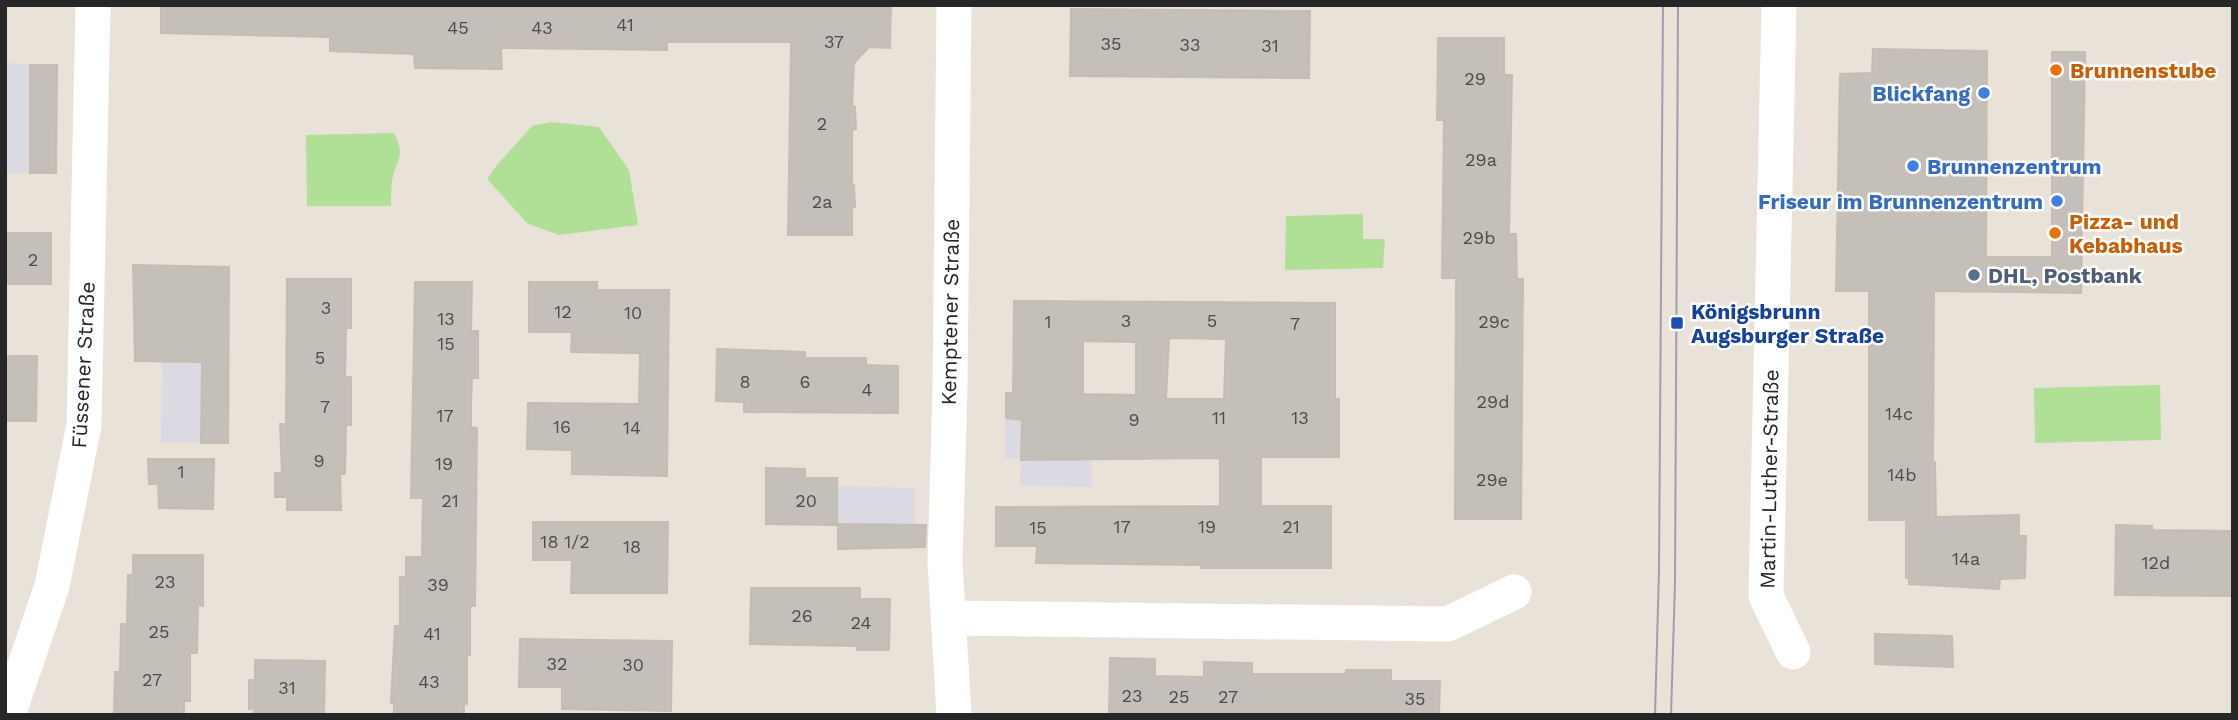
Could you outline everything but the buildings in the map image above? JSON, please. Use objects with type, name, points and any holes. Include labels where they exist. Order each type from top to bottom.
[{"type":"street","name":"Füssener Straße","points":[[8,715],[52,586],[84,425],[93,5]]},
{"type":"street","name":"Kemptener Straße","points":[[954,5],[950,389],[945,562],[954,715]]},
{"type":"street","name":"Martin-Luther-Straße","points":[[1779,5],[1766,596],[1793,652]]},
{"type":"street","points":[[948,618],[1353,625],[1448,624],[1514,592]]},
{"type":"shaded area","points":[[5,63],[57,65],[56,173],[5,173]]},
{"type":"shaded area","points":[[133,265],[229,267],[228,443],[161,443],[162,361],[135,361]]},
{"type":"shaded area","points":[[1006,393],[1091,394],[1092,487],[1020,486],[1021,459],[1005,458]]},
{"type":"shaded area","points":[[837,486],[915,488],[915,547],[838,546]]},
{"type":"green space","points":[[551,122],[599,127],[629,170],[638,225],[559,235],[528,224],[487,179],[532,126]]},
{"type":"green space","points":[[394,133],[400,154],[393,174],[391,206],[307,206],[306,135]]},
{"type":"green space","points":[[1363,214],[1363,239],[1385,239],[1383,268],[1285,270],[1286,216]]},
{"type":"green space","points":[[2160,385],[2161,440],[2035,443],[2034,388]]},
{"type":"tram line","points":[[1655,715],[1659,570],[1663,5]]},
{"type":"tram line","points":[[1671,715],[1675,583],[1678,5]]},
{"type":"place","name":"Brunnenstube","points":[[2056,70]]},
{"type":"place","name":"Blickfang","points":[[1984,93]]},
{"type":"place","name":"Brunnenzentrum","points":[[1913,166]]},
{"type":"place","name":"Friseur im Brunnenzentrum","points":[[2057,201]]},
{"type":"place","name":"Pizza- und Kebabhaus","points":[[2055,233]]},
{"type":"place","name":"DHL, Postbank","points":[[1974,275]]},
{"type":"place","name":"Königsbrunn Augsburger Straße","points":[[1677,323]]}]
